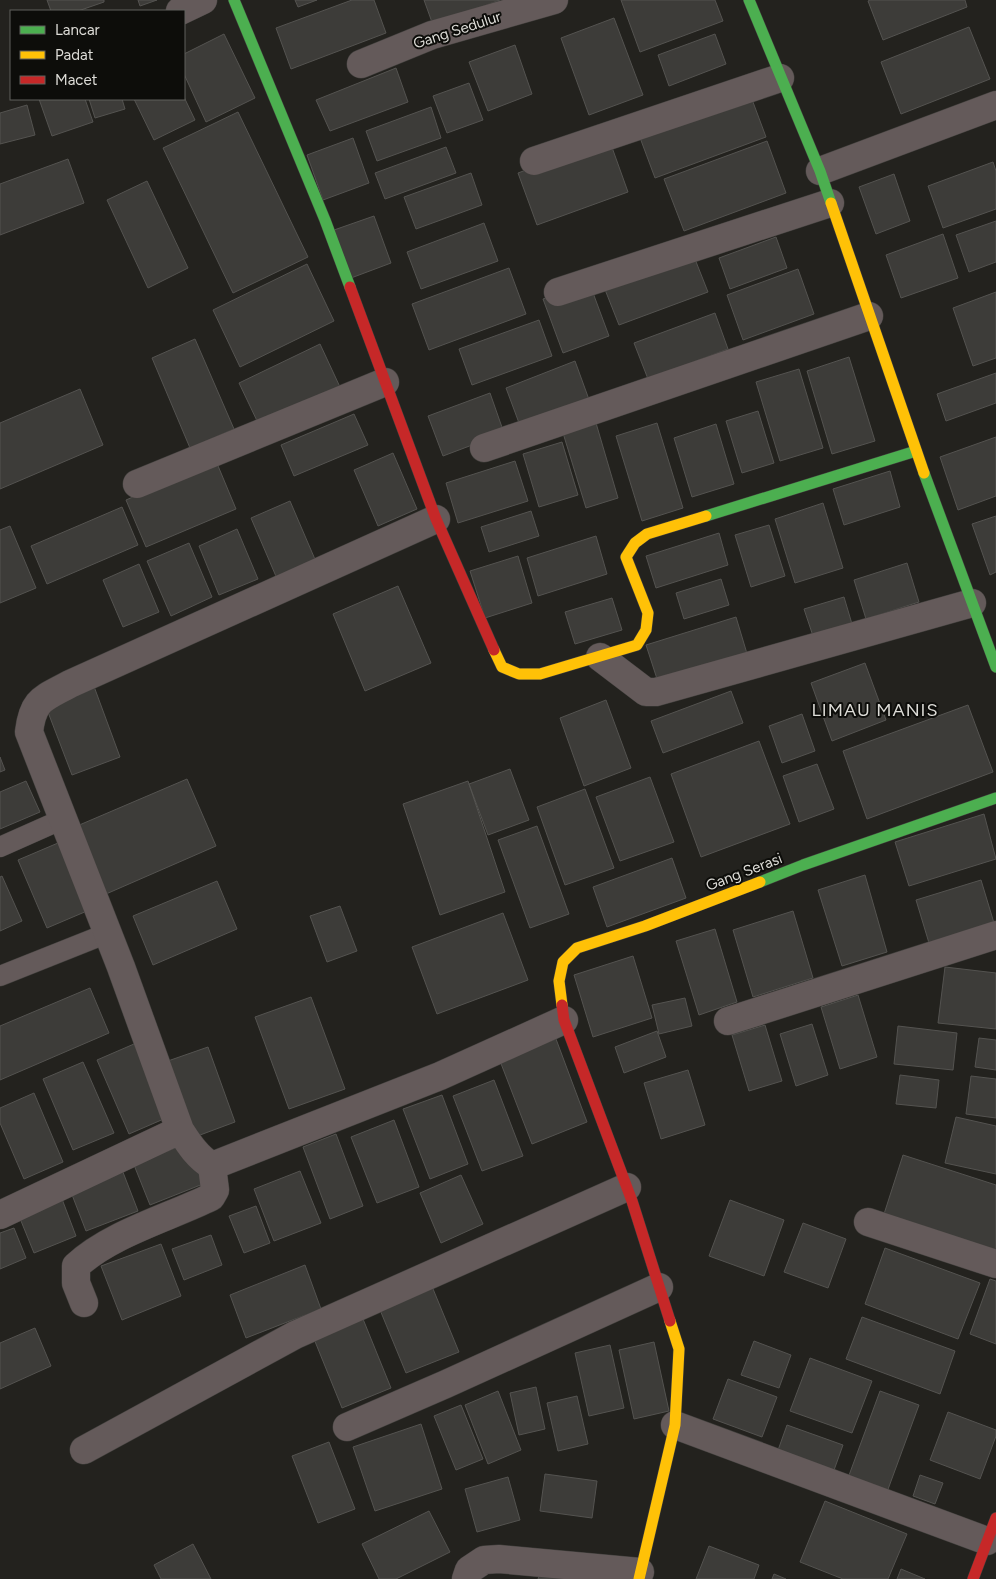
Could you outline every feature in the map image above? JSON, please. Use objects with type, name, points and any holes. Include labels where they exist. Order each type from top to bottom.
[{"type":"street","points":[[182,10],[203,0]]},
{"type":"street","points":[[234,0],[308,177],[436,519],[502,667],[519,674],[540,674],[637,645],[646,630],[648,614],[626,557],[635,543],[646,534],[916,451]]},
{"type":"street","name":"Gang Sedulur","points":[[361,64],[432,35],[554,0]]},
{"type":"street","points":[[748,0],[820,171],[916,451],[996,667]]},
{"type":"street","points":[[534,161],[780,78]]},
{"type":"street","points":[[820,171],[996,105]]},
{"type":"street","points":[[558,292],[830,203]]},
{"type":"street","points":[[484,448],[870,316]]},
{"type":"street","points":[[138,484],[385,382]]},
{"type":"street","points":[[84,1303],[76,1283],[76,1266],[88,1255],[140,1228],[211,1197],[215,1190],[212,1166],[195,1152],[180,1130],[108,933],[29,732],[31,715],[40,700],[70,684],[436,519]]},
{"type":"street","points":[[600,657],[646,692],[656,692],[972,603]]},
{"type":"street","name":"Gang Serasi","points":[[639,1576],[675,1425],[679,1349],[626,1187],[564,1020],[559,981],[563,962],[577,948],[645,926],[802,865],[996,798]]},
{"type":"street","points":[[728,1021],[996,935]]},
{"type":"street","points":[[212,1166],[440,1076],[564,1020]]},
{"type":"street","points":[[0,1215],[180,1130]]},
{"type":"street","points":[[84,1450],[295,1335],[626,1187]]},
{"type":"street","points":[[868,1222],[996,1264]]},
{"type":"street","points":[[347,1427],[446,1384],[659,1286]]},
{"type":"street","points":[[675,1425],[991,1529],[973,1579]]},
{"type":"street","points":[[466,1579],[469,1570],[484,1560],[499,1558],[639,1576]]},
{"type":"lane","points":[[0,847],[63,819]]},
{"type":"lane","points":[[0,976],[108,933]]},
{"type":"building","points":[[47,0],[104,0],[104,2],[81,10],[51,10]]},
{"type":"building","points":[[138,0],[157,0],[140,6]]},
{"type":"building","points":[[295,0],[317,0],[298,7]]},
{"type":"building","points":[[352,0],[374,0],[386,33],[291,69],[276,28]]},
{"type":"building","points":[[424,0],[500,0],[433,25]]},
{"type":"building","points":[[621,0],[715,0],[723,21],[640,52]]},
{"type":"building","points":[[965,0],[967,7],[883,40],[868,1]]},
{"type":"building","points":[[614,18],[643,95],[589,115],[561,38]]},
{"type":"building","points":[[969,27],[990,79],[901,114],[881,62]]},
{"type":"building","points":[[224,34],[255,98],[206,122],[185,76],[185,54]]},
{"type":"building","points":[[715,34],[726,64],[669,86],[658,55]]},
{"type":"building","points":[[515,45],[532,94],[488,111],[469,62]]},
{"type":"building","points":[[396,68],[408,102],[330,131],[316,100]]},
{"type":"building","points":[[469,83],[483,120],[447,133],[433,96]]},
{"type":"building","points":[[750,94],[766,137],[655,178],[639,135]]},
{"type":"building","points":[[185,99],[195,120],[154,140],[134,100]]},
{"type":"building","points":[[39,100],[85,100],[93,122],[52,136]]},
{"type":"building","points":[[89,100],[122,100],[125,109],[95,118]]},
{"type":"building","points":[[27,105],[35,135],[0,144],[0,113]]},
{"type":"building","points":[[431,107],[441,138],[377,161],[366,131]]},
{"type":"building","points":[[238,112],[308,257],[233,293],[163,148]]},
{"type":"building","points":[[353,138],[369,183],[323,200],[307,155]]},
{"type":"building","points":[[609,139],[628,192],[537,225],[518,173]]},
{"type":"building","points":[[767,141],[786,193],[684,231],[664,179]]},
{"type":"building","points":[[446,147],[456,173],[385,199],[375,173]]},
{"type":"building","points":[[68,159],[84,203],[0,235],[0,184]]},
{"type":"building","points":[[993,162],[996,171],[996,209],[943,228],[928,186]]},
{"type":"building","points":[[471,173],[482,205],[416,229],[404,197]]},
{"type":"building","points":[[894,174],[910,221],[876,234],[859,187]]},
{"type":"building","points":[[147,181],[188,268],[148,288],[107,200]]},
{"type":"building","points":[[374,216],[391,263],[351,278],[334,230]]},
{"type":"building","points":[[996,221],[996,262],[969,272],[956,235]]},
{"type":"building","points":[[484,223],[498,261],[421,289],[407,252]]},
{"type":"building","points":[[943,234],[958,278],[901,298],[886,255]]},
{"type":"building","points":[[776,237],[787,268],[730,289],[719,258]]},
{"type":"building","points":[[691,249],[708,292],[619,325],[602,282]]},
{"type":"building","points":[[307,264],[334,321],[240,367],[213,310]]},
{"type":"building","points":[[509,268],[526,314],[429,350],[412,304]]},
{"type":"building","points":[[798,269],[814,314],[743,340],[727,295]]},
{"type":"building","points":[[589,282],[609,336],[563,353],[543,299]]},
{"type":"building","points":[[996,292],[996,358],[973,366],[953,308]]},
{"type":"building","points":[[715,313],[728,349],[648,379],[634,343]]},
{"type":"building","points":[[539,320],[552,356],[472,385],[459,349]]},
{"type":"building","points":[[195,339],[234,429],[190,448],[152,358]]},
{"type":"building","points":[[320,344],[340,387],[259,425],[239,383]]},
{"type":"building","points":[[849,357],[875,441],[832,454],[807,371]]},
{"type":"building","points":[[575,361],[591,405],[522,431],[506,388]]},
{"type":"building","points":[[799,369],[823,448],[780,461],[756,382]]},
{"type":"building","points":[[996,373],[996,403],[946,421],[937,394]]},
{"type":"building","points":[[80,389],[103,445],[0,489],[0,423]]},
{"type":"building","points":[[490,393],[504,433],[443,456],[428,416]]},
{"type":"building","points":[[758,411],[774,463],[742,473],[726,421]]},
{"type":"building","points":[[354,414],[368,445],[294,476],[281,445]]},
{"type":"building","points":[[596,423],[618,498],[586,508],[563,433]]},
{"type":"building","points":[[657,423],[683,508],[642,521],[616,436]]},
{"type":"building","points":[[716,424],[734,484],[692,497],[674,438]]},
{"type":"building","points":[[996,437],[996,496],[958,510],[940,457]]},
{"type":"building","points":[[562,442],[578,495],[539,507],[523,454]]},
{"type":"building","points":[[393,453],[417,509],[378,526],[354,470]]},
{"type":"building","points":[[216,461],[236,509],[146,547],[126,500]]},
{"type":"building","points":[[515,461],[528,501],[458,523],[446,483]]},
{"type":"building","points":[[890,471],[900,507],[844,525],[833,489]]},
{"type":"building","points":[[290,501],[317,564],[278,581],[251,518]]},
{"type":"building","points":[[823,503],[843,568],[795,583],[775,519]]},
{"type":"building","points":[[122,507],[138,545],[47,584],[31,546]]},
{"type":"building","points":[[531,511],[539,536],[489,552],[481,527]]},
{"type":"building","points":[[996,516],[996,572],[990,575],[972,524]]},
{"type":"building","points":[[769,525],[785,576],[751,587],[735,535]]},
{"type":"building","points":[[10,526],[36,588],[0,603],[0,530]]},
{"type":"building","points":[[237,529],[258,579],[219,595],[199,546]]},
{"type":"building","points":[[719,533],[728,565],[656,588],[646,556]]},
{"type":"building","points":[[596,536],[607,574],[538,596],[527,558]]},
{"type":"building","points":[[189,543],[212,597],[171,616],[147,561]]},
{"type":"building","points":[[518,556],[532,603],[485,618],[470,571]]},
{"type":"building","points":[[907,563],[919,602],[866,619],[854,580]]},
{"type":"building","points":[[139,564],[159,612],[123,627],[103,580]]},
{"type":"building","points":[[721,579],[729,605],[684,619],[676,593]]},
{"type":"building","points":[[398,586],[431,663],[365,691],[333,614]]},
{"type":"building","points":[[844,597],[852,624],[813,636],[804,609]]},
{"type":"building","points":[[612,598],[622,630],[575,644],[565,612]]},
{"type":"building","points":[[736,617],[748,657],[659,685],[646,645]]},
{"type":"building","points":[[865,663],[886,720],[832,741],[811,683]]},
{"type":"building","points":[[92,681],[120,757],[72,775],[43,699]]},
{"type":"building","points":[[731,691],[743,723],[663,753],[651,721]]},
{"type":"building","points":[[606,700],[631,768],[584,786],[560,718]]},
{"type":"building","points":[[968,705],[993,772],[867,819],[843,751]]},
{"type":"building","points":[[802,714],[815,751],[782,763],[769,726]]},
{"type":"building","points":[[759,741],[790,824],[701,857],[671,774]]},
{"type":"building","points":[[0,757],[5,770],[0,772]]},
{"type":"building","points":[[817,764],[834,809],[799,822],[783,776]]},
{"type":"building","points":[[510,769],[529,820],[488,835],[469,784]]},
{"type":"building","points":[[650,777],[674,842],[620,861],[596,797]]},
{"type":"building","points":[[187,779],[216,846],[106,894],[77,826]]},
{"type":"building","points":[[26,781],[40,812],[0,829],[0,792]]},
{"type":"building","points":[[468,781],[505,892],[440,915],[403,804]]},
{"type":"building","points":[[585,789],[614,868],[565,885],[537,807]]},
{"type":"building","points":[[984,814],[996,859],[909,886],[895,842]]},
{"type":"building","points":[[537,826],[569,914],[530,928],[498,840]]},
{"type":"building","points":[[58,843],[87,911],[47,928],[18,860]]},
{"type":"building","points":[[672,858],[686,898],[607,927],[593,887]]},
{"type":"building","points":[[865,875],[887,952],[842,966],[818,890]]},
{"type":"building","points":[[2,876],[22,921],[0,931],[0,877]]},
{"type":"building","points":[[981,880],[994,923],[929,943],[916,900]]},
{"type":"building","points":[[217,881],[237,929],[153,965],[133,916]]},
{"type":"building","points":[[340,906],[357,951],[327,962],[310,916]]},
{"type":"building","points":[[793,911],[813,978],[753,997],[733,930]]},
{"type":"building","points":[[503,913],[528,980],[437,1014],[412,947]]},
{"type":"building","points":[[715,929],[737,1002],[699,1015],[676,941]]},
{"type":"building","points":[[633,956],[652,1018],[593,1037],[574,975]]},
{"type":"building","points":[[945,967],[996,973],[996,1029],[938,1023]]},
{"type":"building","points":[[90,988],[109,1033],[0,1080],[0,1026]]},
{"type":"building","points":[[858,995],[877,1057],[840,1069],[821,1007]]},
{"type":"building","points":[[311,997],[345,1089],[289,1109],[255,1017]]},
{"type":"building","points":[[685,998],[692,1026],[659,1034],[652,1005]]},
{"type":"building","points":[[812,1024],[828,1075],[796,1086],[780,1034]]},
{"type":"building","points":[[765,1025],[782,1081],[749,1091],[732,1035]]},
{"type":"building","points":[[898,1026],[957,1033],[953,1070],[894,1064]]},
{"type":"building","points":[[657,1031],[666,1057],[624,1073],[615,1047]]},
{"type":"building","points":[[979,1038],[996,1040],[996,1070],[975,1067]]},
{"type":"building","points":[[556,1039],[587,1122],[532,1144],[500,1061]]},
{"type":"building","points":[[134,1044],[166,1118],[129,1134],[97,1060]]},
{"type":"building","points":[[208,1047],[235,1122],[192,1138],[165,1062]]},
{"type":"building","points":[[83,1062],[114,1133],[73,1150],[43,1079]]},
{"type":"building","points":[[688,1070],[705,1125],[661,1139],[644,1083]]},
{"type":"building","points":[[900,1075],[939,1080],[936,1108],[896,1104]]},
{"type":"building","points":[[971,1076],[996,1079],[996,1118],[966,1114]]},
{"type":"building","points":[[494,1080],[523,1156],[482,1171],[453,1096]]},
{"type":"building","points":[[34,1093],[63,1162],[24,1179],[0,1123],[0,1108]]},
{"type":"building","points":[[442,1095],[468,1164],[430,1179],[403,1109]]},
{"type":"building","points":[[956,1117],[996,1126],[996,1174],[945,1163]]},
{"type":"building","points":[[394,1120],[419,1187],[377,1203],[351,1137]]},
{"type":"building","points":[[336,1134],[363,1206],[330,1219],[303,1147]]},
{"type":"building","points":[[187,1143],[203,1184],[150,1205],[134,1165]]},
{"type":"building","points":[[903,1155],[996,1185],[996,1250],[884,1214]]},
{"type":"building","points":[[121,1167],[138,1211],[86,1231],[69,1187]]},
{"type":"building","points":[[300,1171],[321,1223],[274,1241],[254,1189]]},
{"type":"building","points":[[461,1175],[483,1224],[441,1243],[420,1193]]},
{"type":"building","points":[[62,1199],[76,1236],[34,1253],[19,1216]]},
{"type":"building","points":[[730,1200],[784,1220],[764,1276],[709,1256]]},
{"type":"building","points":[[256,1206],[270,1243],[244,1253],[229,1216]]},
{"type":"building","points":[[803,1223],[846,1239],[828,1288],[784,1272]]},
{"type":"building","points":[[14,1228],[26,1258],[0,1269],[0,1233]]},
{"type":"building","points":[[211,1235],[222,1265],[184,1280],[172,1249]]},
{"type":"building","points":[[161,1244],[181,1296],[122,1320],[101,1266]]},
{"type":"building","points":[[885,1248],[980,1283],[958,1339],[865,1304]]},
{"type":"building","points":[[305,1265],[321,1309],[246,1338],[230,1295]]},
{"type":"building","points":[[990,1279],[996,1281],[996,1344],[970,1334]]},
{"type":"building","points":[[431,1284],[459,1352],[406,1373],[378,1305]]},
{"type":"building","points":[[862,1317],[955,1351],[940,1394],[846,1359]]},
{"type":"building","points":[[363,1319],[391,1388],[342,1408],[314,1339]]},
{"type":"building","points":[[35,1328],[51,1366],[0,1389],[0,1343]]},
{"type":"building","points":[[754,1341],[791,1355],[779,1388],[741,1375]]},
{"type":"building","points":[[654,1342],[669,1411],[634,1419],[619,1350]]},
{"type":"building","points":[[610,1345],[624,1408],[589,1416],[575,1353]]},
{"type":"building","points":[[810,1358],[872,1381],[852,1433],[790,1411]]},
{"type":"building","points":[[728,1379],[777,1397],[762,1437],[713,1419]]},
{"type":"building","points":[[536,1387],[545,1429],[519,1435],[510,1393]]},
{"type":"building","points":[[498,1391],[521,1450],[488,1464],[465,1405]]},
{"type":"building","points":[[880,1391],[919,1405],[887,1492],[848,1478]]},
{"type":"building","points":[[577,1396],[588,1444],[558,1451],[547,1403]]},
{"type":"building","points":[[461,1405],[483,1459],[456,1470],[434,1416]]},
{"type":"building","points":[[948,1412],[996,1430],[996,1436],[980,1479],[930,1460]]},
{"type":"building","points":[[421,1424],[442,1489],[375,1511],[353,1447]]},
{"type":"building","points":[[787,1425],[843,1445],[833,1473],[777,1453]]},
{"type":"building","points":[[329,1442],[355,1509],[318,1523],[292,1456]]},
{"type":"building","points":[[545,1474],[597,1481],[592,1518],[540,1511]]},
{"type":"building","points":[[920,1475],[943,1483],[935,1504],[913,1496]]},
{"type":"building","points":[[508,1477],[520,1520],[477,1532],[465,1489]]},
{"type":"building","points":[[825,1501],[907,1534],[888,1579],[843,1579],[800,1562]]},
{"type":"building","points":[[429,1511],[450,1552],[396,1579],[379,1579],[362,1544]]},
{"type":"building","points":[[193,1544],[211,1579],[161,1579],[154,1565]]},
{"type":"building","points":[[709,1546],[759,1565],[754,1579],[696,1579]]},
{"type":"building","points":[[542,1568],[572,1579],[538,1579]]},
{"type":"building","points":[[901,1569],[925,1579],[897,1579]]},
{"type":"building","points":[[774,1574],[786,1579],[772,1579]]},
{"type":"traffic: fast","points":[[234,0],[325,220],[350,287]]},
{"type":"traffic: fast","points":[[749,0],[820,171],[831,203]]},
{"type":"traffic: fast","points":[[706,516],[916,451]]},
{"type":"traffic: fast","points":[[924,473],[996,667]]},
{"type":"traffic: fast","points":[[760,882],[803,865],[996,798]]},
{"type":"traffic: slow","points":[[831,203],[924,473]]},
{"type":"traffic: slow","points":[[494,650],[502,667],[519,674],[540,674],[637,645],[646,630],[648,613],[626,557],[635,543],[647,534],[706,516]]},
{"type":"traffic: slow","points":[[562,1005],[559,981],[563,962],[577,948],[645,926],[760,882]]},
{"type":"traffic: slow","points":[[639,1579],[675,1425],[679,1349],[670,1321]]},
{"type":"traffic: jam","points":[[350,287],[436,519],[494,650]]},
{"type":"traffic: jam","points":[[562,1005],[564,1020],[632,1201],[670,1321]]},
{"type":"traffic: jam","points":[[973,1579],[996,1518]]},
{"type":"district","name":"LIMAU MANIS","points":[[875,710]]}]
